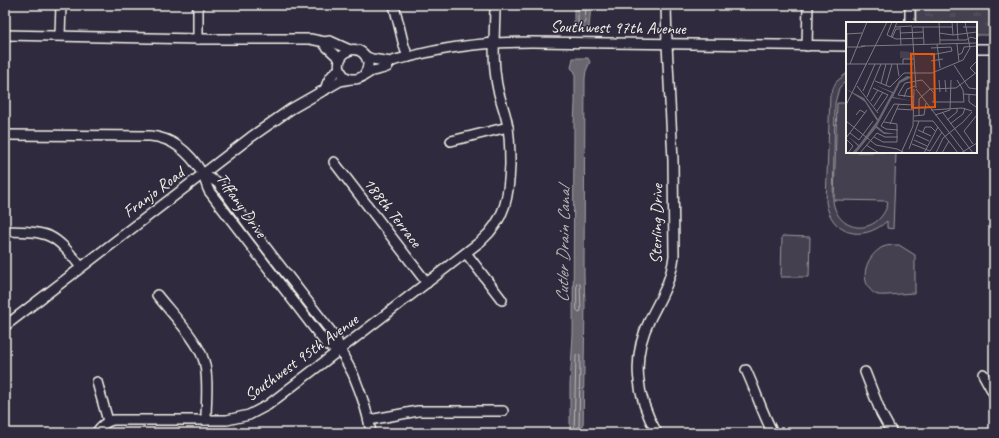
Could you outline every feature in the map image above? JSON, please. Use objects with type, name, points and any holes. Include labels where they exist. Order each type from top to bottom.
[{"type":"street","points":[[60,35],[61,5]]},
{"type":"street","points":[[198,5],[198,38]]},
{"type":"street","points":[[394,5],[408,57]]},
{"type":"street","name":"Southwest 95th Avenue","points":[[108,421],[124,419],[235,419],[255,412],[268,405],[339,351],[466,253],[491,231],[500,218],[505,205],[508,194],[510,174],[510,143],[508,127],[496,79],[494,5]]},
{"type":"street","name":"Sterling Drive","points":[[657,433],[646,413],[642,400],[638,385],[637,367],[639,350],[644,334],[666,289],[672,271],[674,256],[673,141],[666,44],[666,5]]},
{"type":"street","points":[[807,46],[808,5]]},
{"type":"street","points":[[910,5],[910,22]]},
{"type":"street","points":[[5,35],[310,39],[325,42],[330,41],[350,50],[360,50],[367,57],[369,66],[364,75],[355,80],[346,77],[340,69],[340,59],[342,55],[350,50]]},
{"type":"street","points":[[325,42],[325,45],[340,59]]},
{"type":"street","name":"Southwest 97th Avenue","points":[[367,57],[392,62],[408,57],[457,47],[519,42],[846,46]]},
{"type":"street","points":[[977,49],[994,49]]},
{"type":"street","name":"Southwest 97th Avenue","points":[[364,75],[387,67],[392,62]]},
{"type":"street","points":[[325,90],[329,80],[336,71],[340,69]]},
{"type":"street","name":"Franjo Road","points":[[5,326],[274,120],[340,81],[350,79]]},
{"type":"street","points":[[451,141],[508,127]]},
{"type":"street","name":"Tiffany Drive","points":[[5,135],[158,137],[174,143],[184,150],[202,174],[209,191],[302,313],[327,344],[339,351],[356,382],[369,420],[371,433]]},
{"type":"street","name":"188th Terrace","points":[[334,162],[427,283]]},
{"type":"street","points":[[5,231],[37,232],[49,236],[61,243],[81,267]]},
{"type":"street","points":[[466,253],[502,300]]},
{"type":"street","points":[[157,295],[192,339],[204,360],[206,376],[206,420]]},
{"type":"street","points":[[746,370],[773,433]]},
{"type":"street","points":[[865,372],[881,413],[892,433]]},
{"type":"street","points":[[983,374],[994,394]]},
{"type":"street","points":[[96,433],[108,421],[97,382]]},
{"type":"street","points":[[369,420],[418,411],[503,411]]},
{"type":"green space","points":[[916,5],[994,5],[994,35],[977,35],[977,22],[916,22]]},
{"type":"green space","points":[[846,74],[846,81],[839,88],[835,103],[833,201],[836,212],[842,220],[850,225],[859,227],[868,226],[883,214],[888,203],[887,201],[834,200],[837,103],[846,103],[846,153],[896,153],[893,229],[887,228],[887,221],[878,228],[868,232],[849,232],[834,222],[829,213],[826,202],[830,95],[836,82]]},
{"type":"green space","points":[[782,236],[810,237],[809,277],[781,277]]},
{"type":"green space","points":[[899,245],[915,255],[915,293],[886,295],[875,294],[866,283],[865,271],[869,260],[876,251],[881,248]]},
{"type":"water","points":[[572,5],[591,5],[589,28],[574,28],[574,6]]},
{"type":"water","name":"Cutler Drain Canal","points":[[573,58],[588,58],[590,62],[585,78],[585,305],[583,433],[570,433],[570,385],[573,334],[575,103],[575,72],[571,68]]}]
